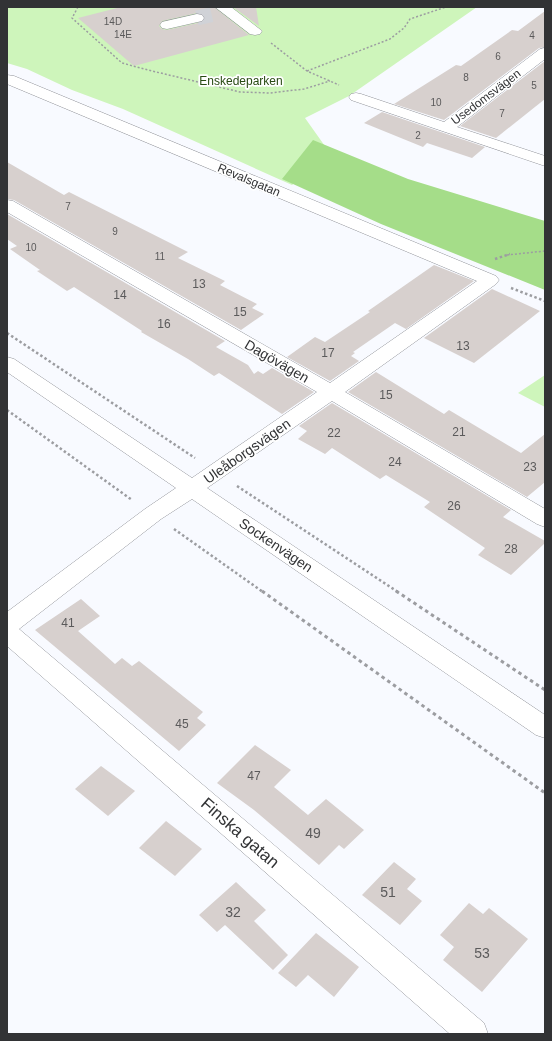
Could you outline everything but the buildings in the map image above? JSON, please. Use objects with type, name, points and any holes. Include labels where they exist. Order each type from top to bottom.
[{"type":"street","points":[[221,10],[255,31]]},
{"type":"street","points":[[167,25],[197,18]]},
{"type":"street","name":"Usedomsvägen","points":[[356,97],[446,128],[545,52]]},
{"type":"street","name":"Revalsgatan","points":[[8,80],[490,280]]},
{"type":"street","points":[[446,128],[545,161]]},
{"type":"street","name":"Dagövägen","points":[[7,205],[331,392],[545,519]]},
{"type":"street","name":"Uleåborgsvägen","points":[[7,625],[153,514],[217,472],[490,280]]},
{"type":"street","name":"Sockenvägen","points":[[7,363],[545,728]]},
{"type":"street","name":"Finska gatan","points":[[7,632],[473,1034]]},
{"type":"path","points":[[78,7],[72,18],[122,63],[240,92],[270,93],[304,89],[330,81]]},
{"type":"path","points":[[307,71],[390,39],[404,28],[410,19],[446,7]]},
{"type":"path","points":[[255,31],[307,71],[339,84],[356,97]]},
{"type":"path","points":[[468,271],[512,253],[545,250]]},
{"type":"path","points":[[490,280],[545,301]]},
{"type":"path","points":[[7,333],[545,690]]},
{"type":"path","points":[[7,410],[545,793]]},
{"type":"green space","name":"Enskedeparken","points":[[7,7],[477,7],[349,96],[305,118],[327,149],[320,162],[292,185],[123,109],[72,90],[27,69],[7,63]]},
{"type":"green space","points":[[313,140],[408,179],[545,221],[545,290],[381,224],[282,179]]},
{"type":"green space","points":[[545,375],[545,407],[518,393]]},
{"type":"tunnel","points":[[197,18],[215,14]]}]
